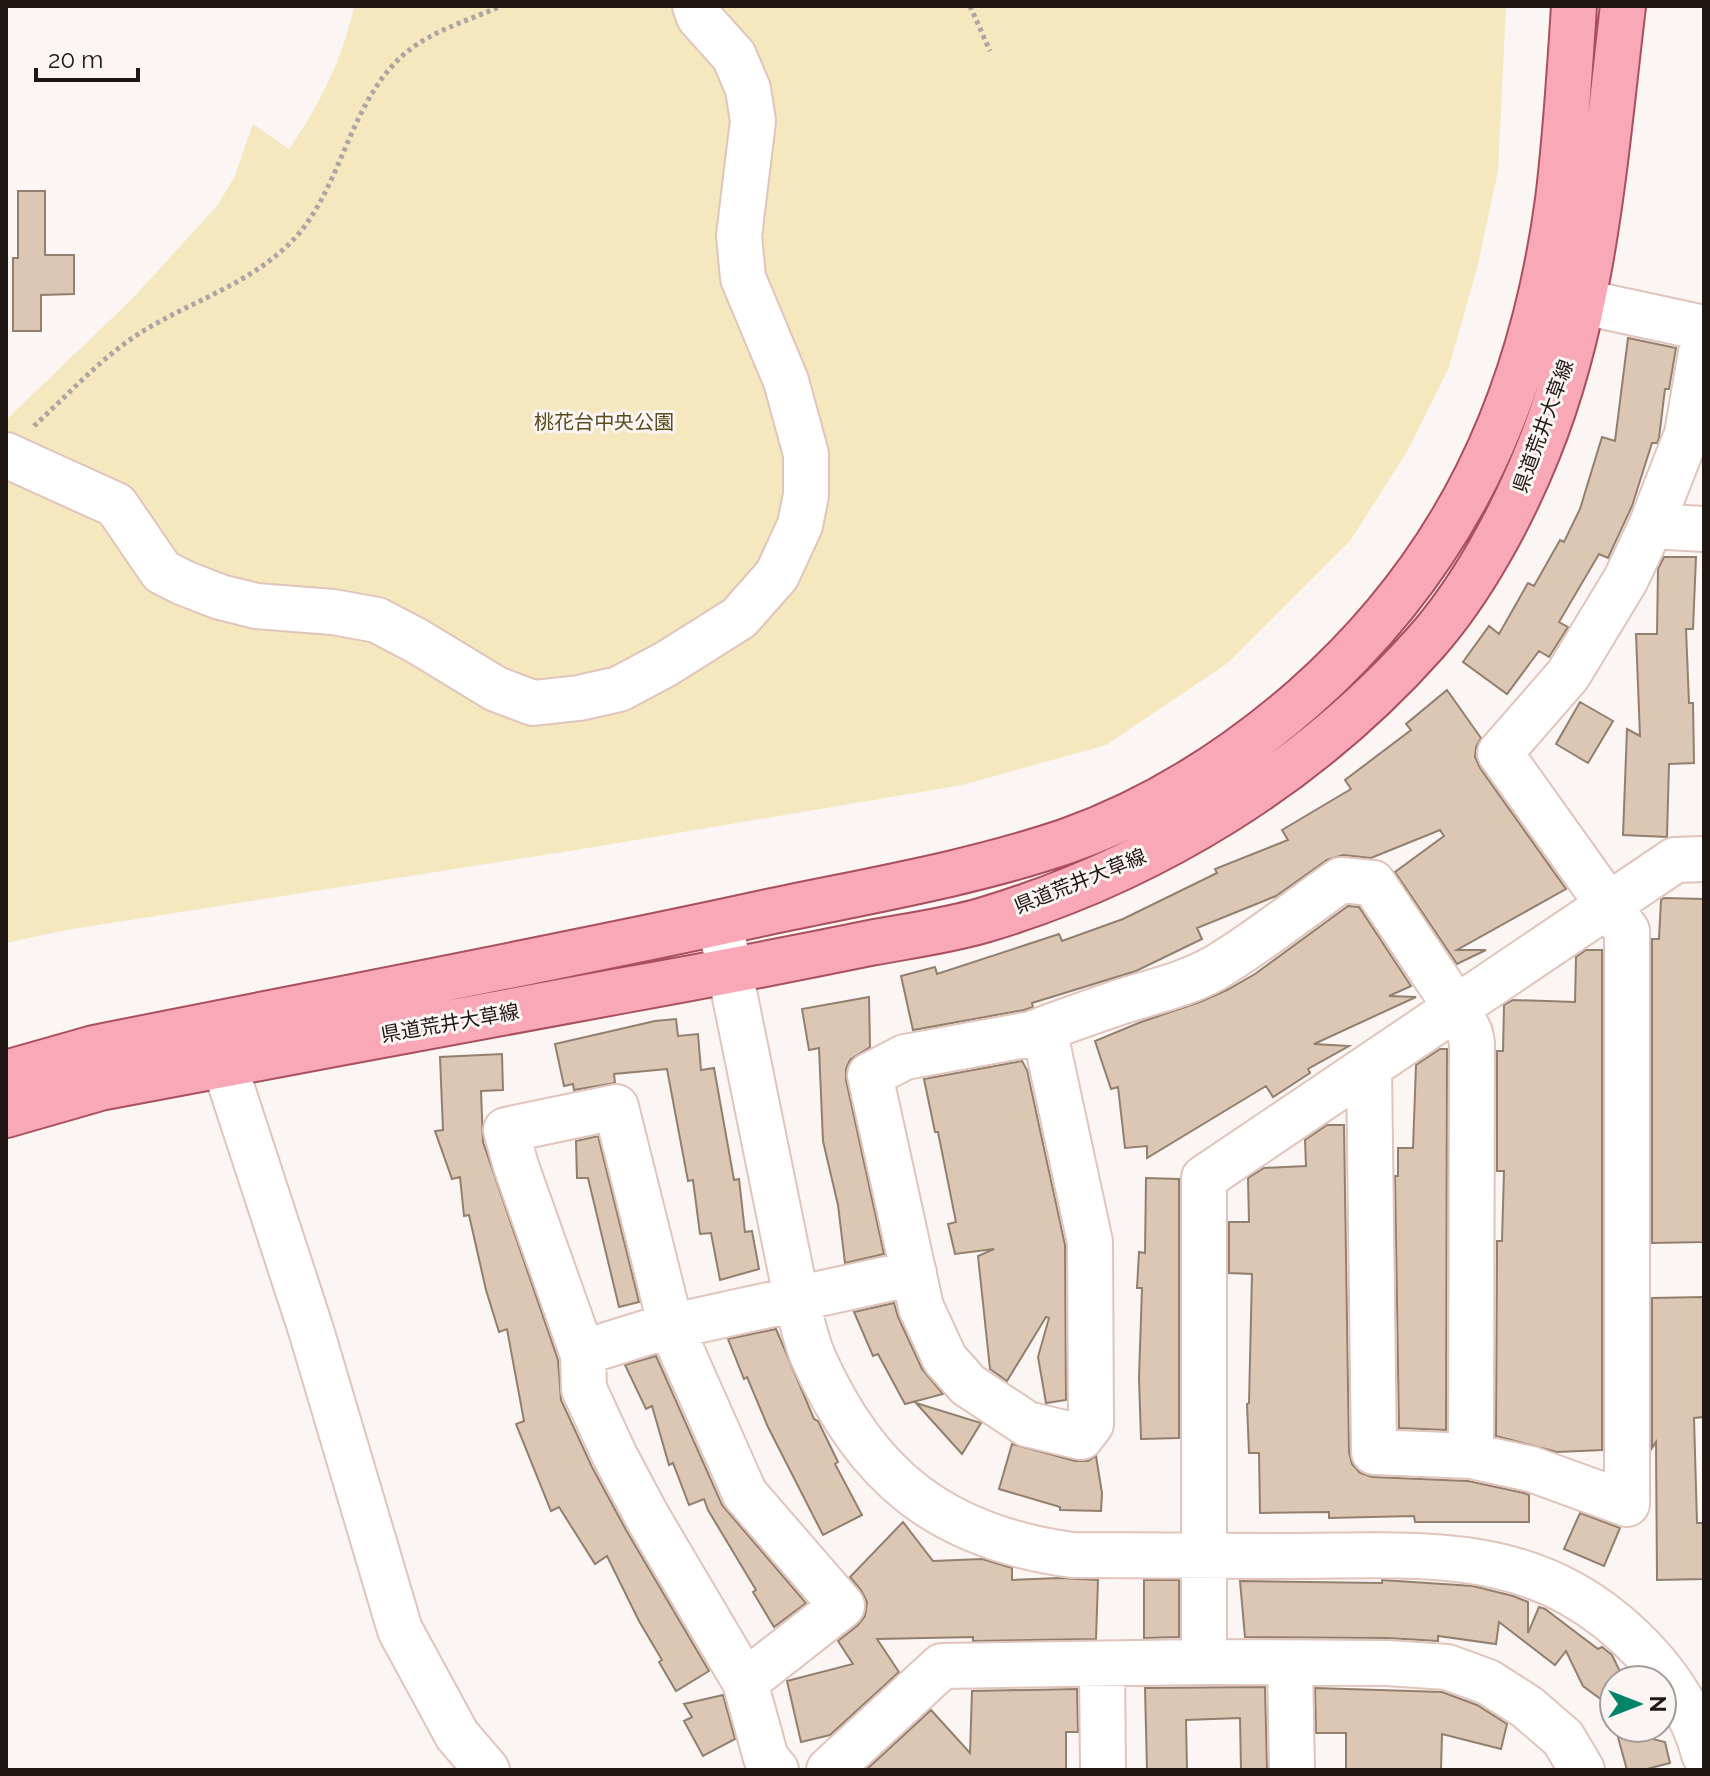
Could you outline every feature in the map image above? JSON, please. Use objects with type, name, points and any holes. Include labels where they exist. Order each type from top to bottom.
[{"type":"main road","name":"県道荒井大草線","points":[[6,1073],[94,1048],[720,923],[976,867],[1068,840],[1159,801],[1224,762],[1278,721],[1336,670],[1377,627],[1432,556],[1471,492],[1497,437],[1517,381],[1539,298],[1558,202],[1574,6]]},
{"type":"main road","name":"県道荒井大草線","points":[[6,1115],[100,1088],[981,921],[1080,886],[1178,840],[1236,805],[1371,699],[1429,638],[1474,576],[1512,509],[1559,394],[1583,302],[1599,204],[1623,6]]},
{"type":"street","points":[[16,444],[116,505],[162,572],[220,597],[256,606],[333,612],[377,620],[496,689],[533,703],[579,698],[619,689],[666,664],[739,618],[777,575],[800,525],[806,495],[806,454],[786,381],[743,278],[739,236],[753,121],[748,89],[734,56],[699,17],[695,6]]},
{"type":"street","points":[[1583,302],[1704,328]]},
{"type":"street","points":[[1369,1068],[1374,1452],[1471,1456],[1531,1469],[1627,1504],[1627,931],[1500,753],[1568,675],[1626,579],[1651,526],[1687,434],[1704,335]]},
{"type":"street","points":[[1651,526],[1704,529]]},
{"type":"street","points":[[1204,1662],[1204,1178],[1675,860],[1704,859]]},
{"type":"street","points":[[1044,1029],[1090,1242],[1091,1424],[1081,1437],[1027,1424],[968,1385],[945,1359],[921,1307],[870,1075],[905,1057],[1031,1034],[1044,1029],[1119,1002],[1164,990],[1214,968],[1341,880],[1373,883],[1457,1009],[1472,1043],[1471,1456]]},
{"type":"street","points":[[720,923],[796,1297],[812,1354],[860,1439],[905,1487],[938,1512],[976,1532],[1031,1549],[1072,1555],[1448,1556],[1529,1574],[1563,1588],[1625,1631],[1656,1663],[1683,1705],[1704,1754]]},
{"type":"street","points":[[224,1064],[311,1330],[400,1630],[457,1735],[487,1770]]},
{"type":"street","points":[[745,1682],[842,1606],[745,1494],[671,1327],[616,1107],[506,1130],[583,1355],[584,1389],[648,1518],[745,1682],[766,1758],[776,1770]]},
{"type":"street","points":[[583,1355],[671,1327],[914,1273]]},
{"type":"street","points":[[829,1770],[942,1666],[1204,1662],[1387,1663],[1447,1667],[1488,1682],[1527,1707],[1563,1738],[1582,1770]]},
{"type":"street","points":[[1290,1663],[1292,1770]]},
{"type":"street","points":[[1102,1665],[1103,1770]]},
{"type":"path","points":[[16,444],[111,354],[149,327],[254,273],[288,245],[309,220],[369,100],[388,72],[407,52],[428,39],[501,6]]},
{"type":"path","points":[[970,6],[990,51]]},
{"type":"green space","name":"桃花台中央公園","points":[[354,6],[1506,6],[1498,171],[1477,268],[1449,367],[1408,450],[1350,541],[1228,663],[1106,745],[962,785],[588,848],[66,930],[6,943],[6,420],[132,299],[217,206],[234,178],[253,124],[289,149],[329,80],[344,44]]},
{"type":"building","points":[[18,191],[45,191],[45,255],[74,255],[74,294],[41,295],[41,331],[13,331],[13,258],[18,258]]},
{"type":"building","points":[[1628,338],[1676,348],[1669,389],[1665,389],[1659,438],[1657,443],[1652,443],[1632,506],[1608,558],[1599,554],[1559,622],[1568,627],[1549,657],[1539,651],[1507,694],[1463,662],[1489,626],[1499,634],[1528,583],[1534,586],[1560,540],[1564,542],[1580,509],[1602,437],[1615,441]]},
{"type":"building","points":[[1664,557],[1696,557],[1693,629],[1686,629],[1689,703],[1693,703],[1694,763],[1669,764],[1667,837],[1623,835],[1627,729],[1640,736],[1636,634],[1657,634],[1658,569]]},
{"type":"building","points":[[1447,690],[1481,738],[1475,757],[1480,768],[1566,889],[1457,950],[1486,950],[1457,964],[1395,872],[1444,836],[1440,830],[1371,858],[1343,855],[1327,860],[1276,896],[1197,928],[1202,939],[1136,971],[1032,1003],[1033,1007],[1024,1010],[913,1030],[901,976],[935,967],[937,974],[1059,934],[1062,941],[1123,919],[1217,873],[1215,869],[1288,840],[1282,830],[1351,789],[1345,780],[1411,730],[1406,724]]},
{"type":"building","points":[[1580,702],[1613,721],[1588,763],[1556,744]]},
{"type":"building","points":[[1704,899],[1704,1242],[1652,1243],[1652,939],[1659,939],[1661,900]]},
{"type":"building","points":[[1348,906],[1359,907],[1411,986],[1389,996],[1416,997],[1314,1044],[1349,1046],[1308,1069],[1310,1073],[1273,1097],[1266,1086],[1147,1158],[1147,1146],[1125,1148],[1118,1087],[1111,1089],[1095,1041],[1227,990],[1255,974]]},
{"type":"building","points":[[1586,950],[1602,950],[1602,1450],[1557,1452],[1496,1436],[1497,1241],[1502,1241],[1504,1171],[1497,1171],[1497,1051],[1503,1051],[1504,1005],[1513,1000],[1575,1002],[1576,957]]},
{"type":"building","points":[[869,997],[870,1047],[850,1060],[846,1080],[884,1254],[845,1263],[838,1205],[823,1141],[819,1048],[809,1050],[802,1009]]},
{"type":"building","points":[[676,1019],[678,1036],[698,1034],[701,1070],[714,1068],[734,1180],[739,1179],[745,1232],[752,1231],[759,1269],[720,1280],[711,1233],[700,1234],[693,1180],[688,1181],[667,1069],[614,1074],[615,1083],[574,1090],[573,1084],[564,1086],[555,1044]]},
{"type":"building","points":[[1440,1049],[1447,1049],[1446,1430],[1399,1428],[1395,1176],[1398,1176],[1398,1148],[1413,1148],[1416,1065]]},
{"type":"building","points":[[502,1054],[503,1090],[481,1091],[483,1142],[558,1360],[561,1400],[626,1530],[709,1671],[676,1691],[607,1556],[595,1564],[559,1507],[551,1511],[516,1424],[524,1421],[507,1329],[499,1332],[469,1215],[464,1216],[460,1177],[452,1179],[435,1131],[443,1130],[440,1057]]},
{"type":"building","points":[[1022,1061],[1027,1070],[1065,1245],[1066,1400],[1046,1403],[1038,1357],[1049,1318],[1046,1317],[1007,1381],[990,1369],[978,1256],[994,1249],[955,1254],[948,1224],[956,1222],[924,1079]]},
{"type":"building","points":[[1327,1125],[1344,1125],[1349,1452],[1352,1464],[1360,1473],[1372,1477],[1468,1481],[1524,1493],[1529,1495],[1529,1522],[1415,1522],[1414,1516],[1329,1518],[1329,1512],[1260,1513],[1259,1453],[1249,1453],[1247,1404],[1252,1274],[1229,1273],[1229,1222],[1249,1222],[1248,1178],[1264,1168],[1306,1166],[1305,1140]]},
{"type":"building","points":[[598,1136],[639,1302],[619,1307],[588,1178],[577,1178],[576,1141]]},
{"type":"building","points":[[1146,1178],[1179,1179],[1179,1438],[1141,1439],[1139,1378],[1142,1288],[1137,1288],[1139,1252],[1145,1253]]},
{"type":"building","points":[[1703,1297],[1704,1417],[1694,1418],[1697,1523],[1704,1523],[1704,1579],[1657,1580],[1656,1442],[1652,1448],[1652,1298]]},
{"type":"building","points":[[894,1303],[922,1369],[943,1394],[905,1404],[878,1354],[873,1356],[854,1312]]},
{"type":"building","points":[[776,1329],[814,1419],[818,1421],[838,1462],[835,1464],[862,1515],[823,1535],[768,1427],[747,1377],[744,1379],[728,1339]]},
{"type":"building","points":[[656,1356],[722,1505],[806,1603],[774,1627],[704,1499],[689,1505],[673,1463],[669,1465],[652,1406],[646,1409],[625,1365]]},
{"type":"building","points":[[916,1403],[981,1423],[962,1454]]},
{"type":"building","points":[[1012,1444],[1075,1461],[1088,1461],[1096,1456],[1102,1493],[1101,1511],[1060,1510],[1060,1507],[999,1489]]},
{"type":"building","points":[[1580,1513],[1620,1528],[1604,1566],[1564,1549]]},
{"type":"building","points":[[903,1522],[933,1561],[982,1559],[1012,1568],[1012,1580],[1098,1580],[1096,1639],[877,1639],[899,1672],[830,1735],[801,1742],[787,1681],[853,1664],[838,1641],[865,1616],[867,1602],[850,1577]]},
{"type":"building","points":[[1144,1580],[1179,1580],[1179,1637],[1144,1638]]},
{"type":"building","points":[[1382,1580],[1473,1586],[1513,1596],[1528,1602],[1528,1633],[1539,1607],[1545,1609],[1598,1649],[1602,1647],[1612,1655],[1616,1664],[1598,1664],[1598,1697],[1583,1686],[1566,1651],[1555,1665],[1499,1622],[1496,1644],[1438,1636],[1438,1641],[1245,1637],[1240,1581],[1382,1583]]},
{"type":"building","points":[[1265,1687],[1267,1770],[1241,1770],[1240,1718],[1186,1720],[1187,1770],[1147,1770],[1145,1688]]},
{"type":"building","points":[[1315,1688],[1442,1692],[1477,1705],[1507,1724],[1501,1749],[1442,1734],[1441,1770],[1346,1770],[1346,1733],[1316,1733]]},
{"type":"building","points":[[1077,1689],[1078,1732],[1066,1732],[1066,1770],[866,1770],[931,1710],[970,1753],[972,1691]]},
{"type":"building","points":[[723,1695],[735,1739],[703,1756],[684,1721],[692,1717],[684,1704]]},
{"type":"building","points":[[1620,1744],[1665,1744],[1670,1763],[1643,1770],[1627,1770]]}]
